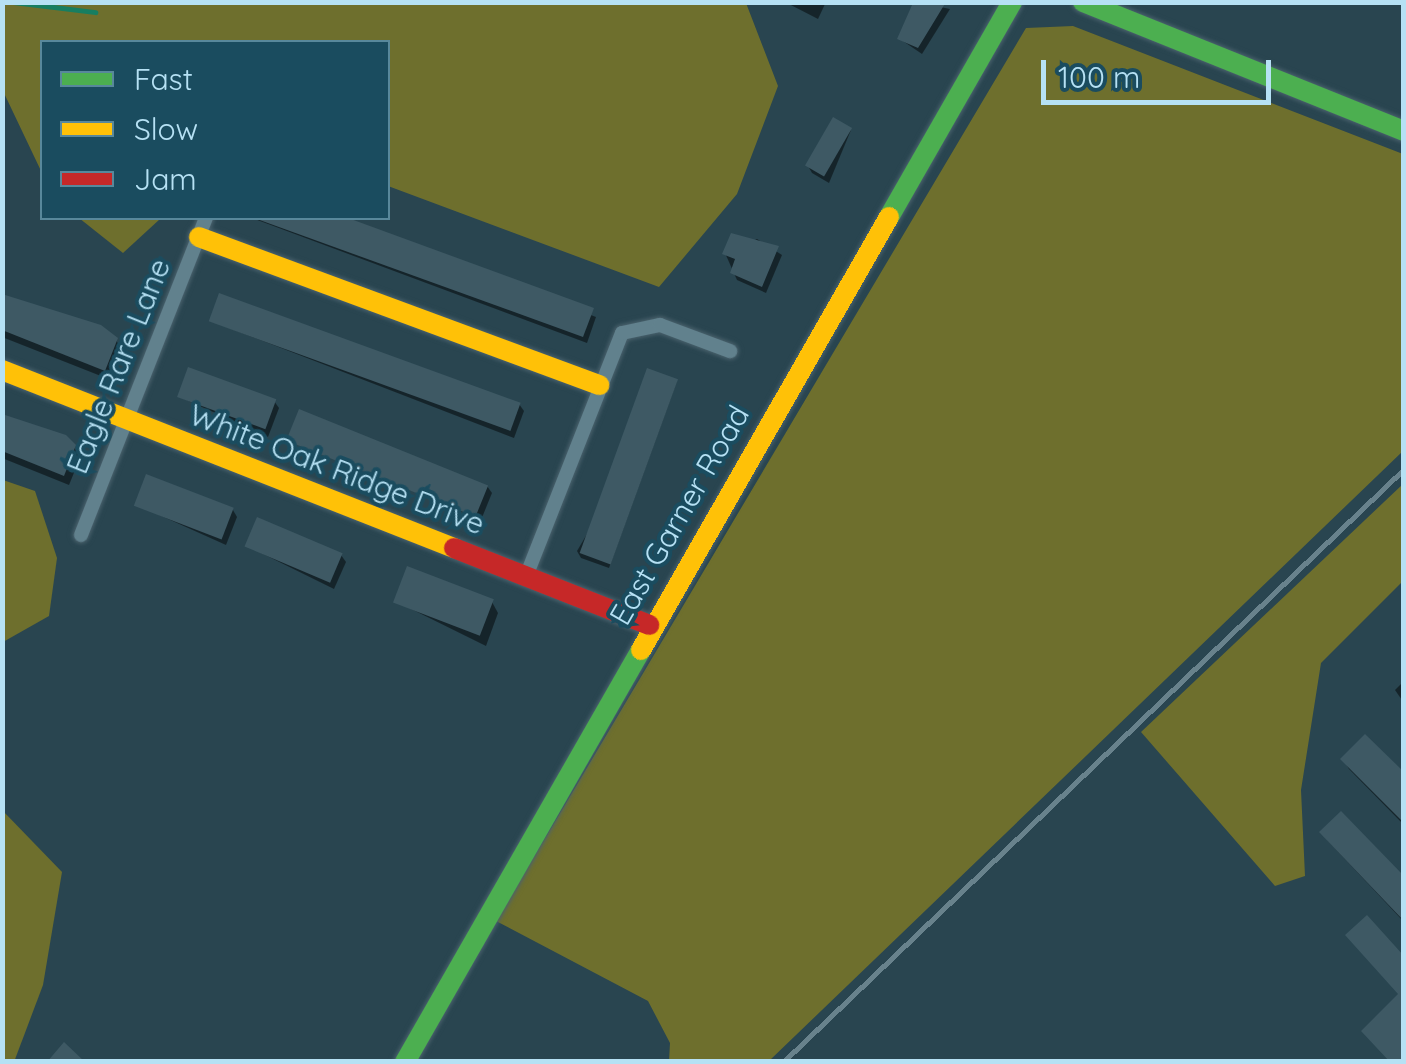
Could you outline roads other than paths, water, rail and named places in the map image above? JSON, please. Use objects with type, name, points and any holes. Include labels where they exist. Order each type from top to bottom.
[{"type":"main road","name":"East Garner Road","points":[[405,1062],[649,626],[1012,2]]},
{"type":"main road","points":[[1083,2],[1404,131]]},
{"type":"main road","points":[[203,227],[599,386]]},
{"type":"main road","name":"White Oak Ridge Drive","points":[[2,370],[527,574],[649,626]]},
{"type":"street","name":"Eagle Rare Lane","points":[[81,535],[203,227]]},
{"type":"street","points":[[527,574],[599,386],[630,325],[660,325],[730,351]]},
{"type":"waterway","points":[[13,2],[95,12]]},
{"type":"railway","points":[[783,1062],[1404,469]]}]
